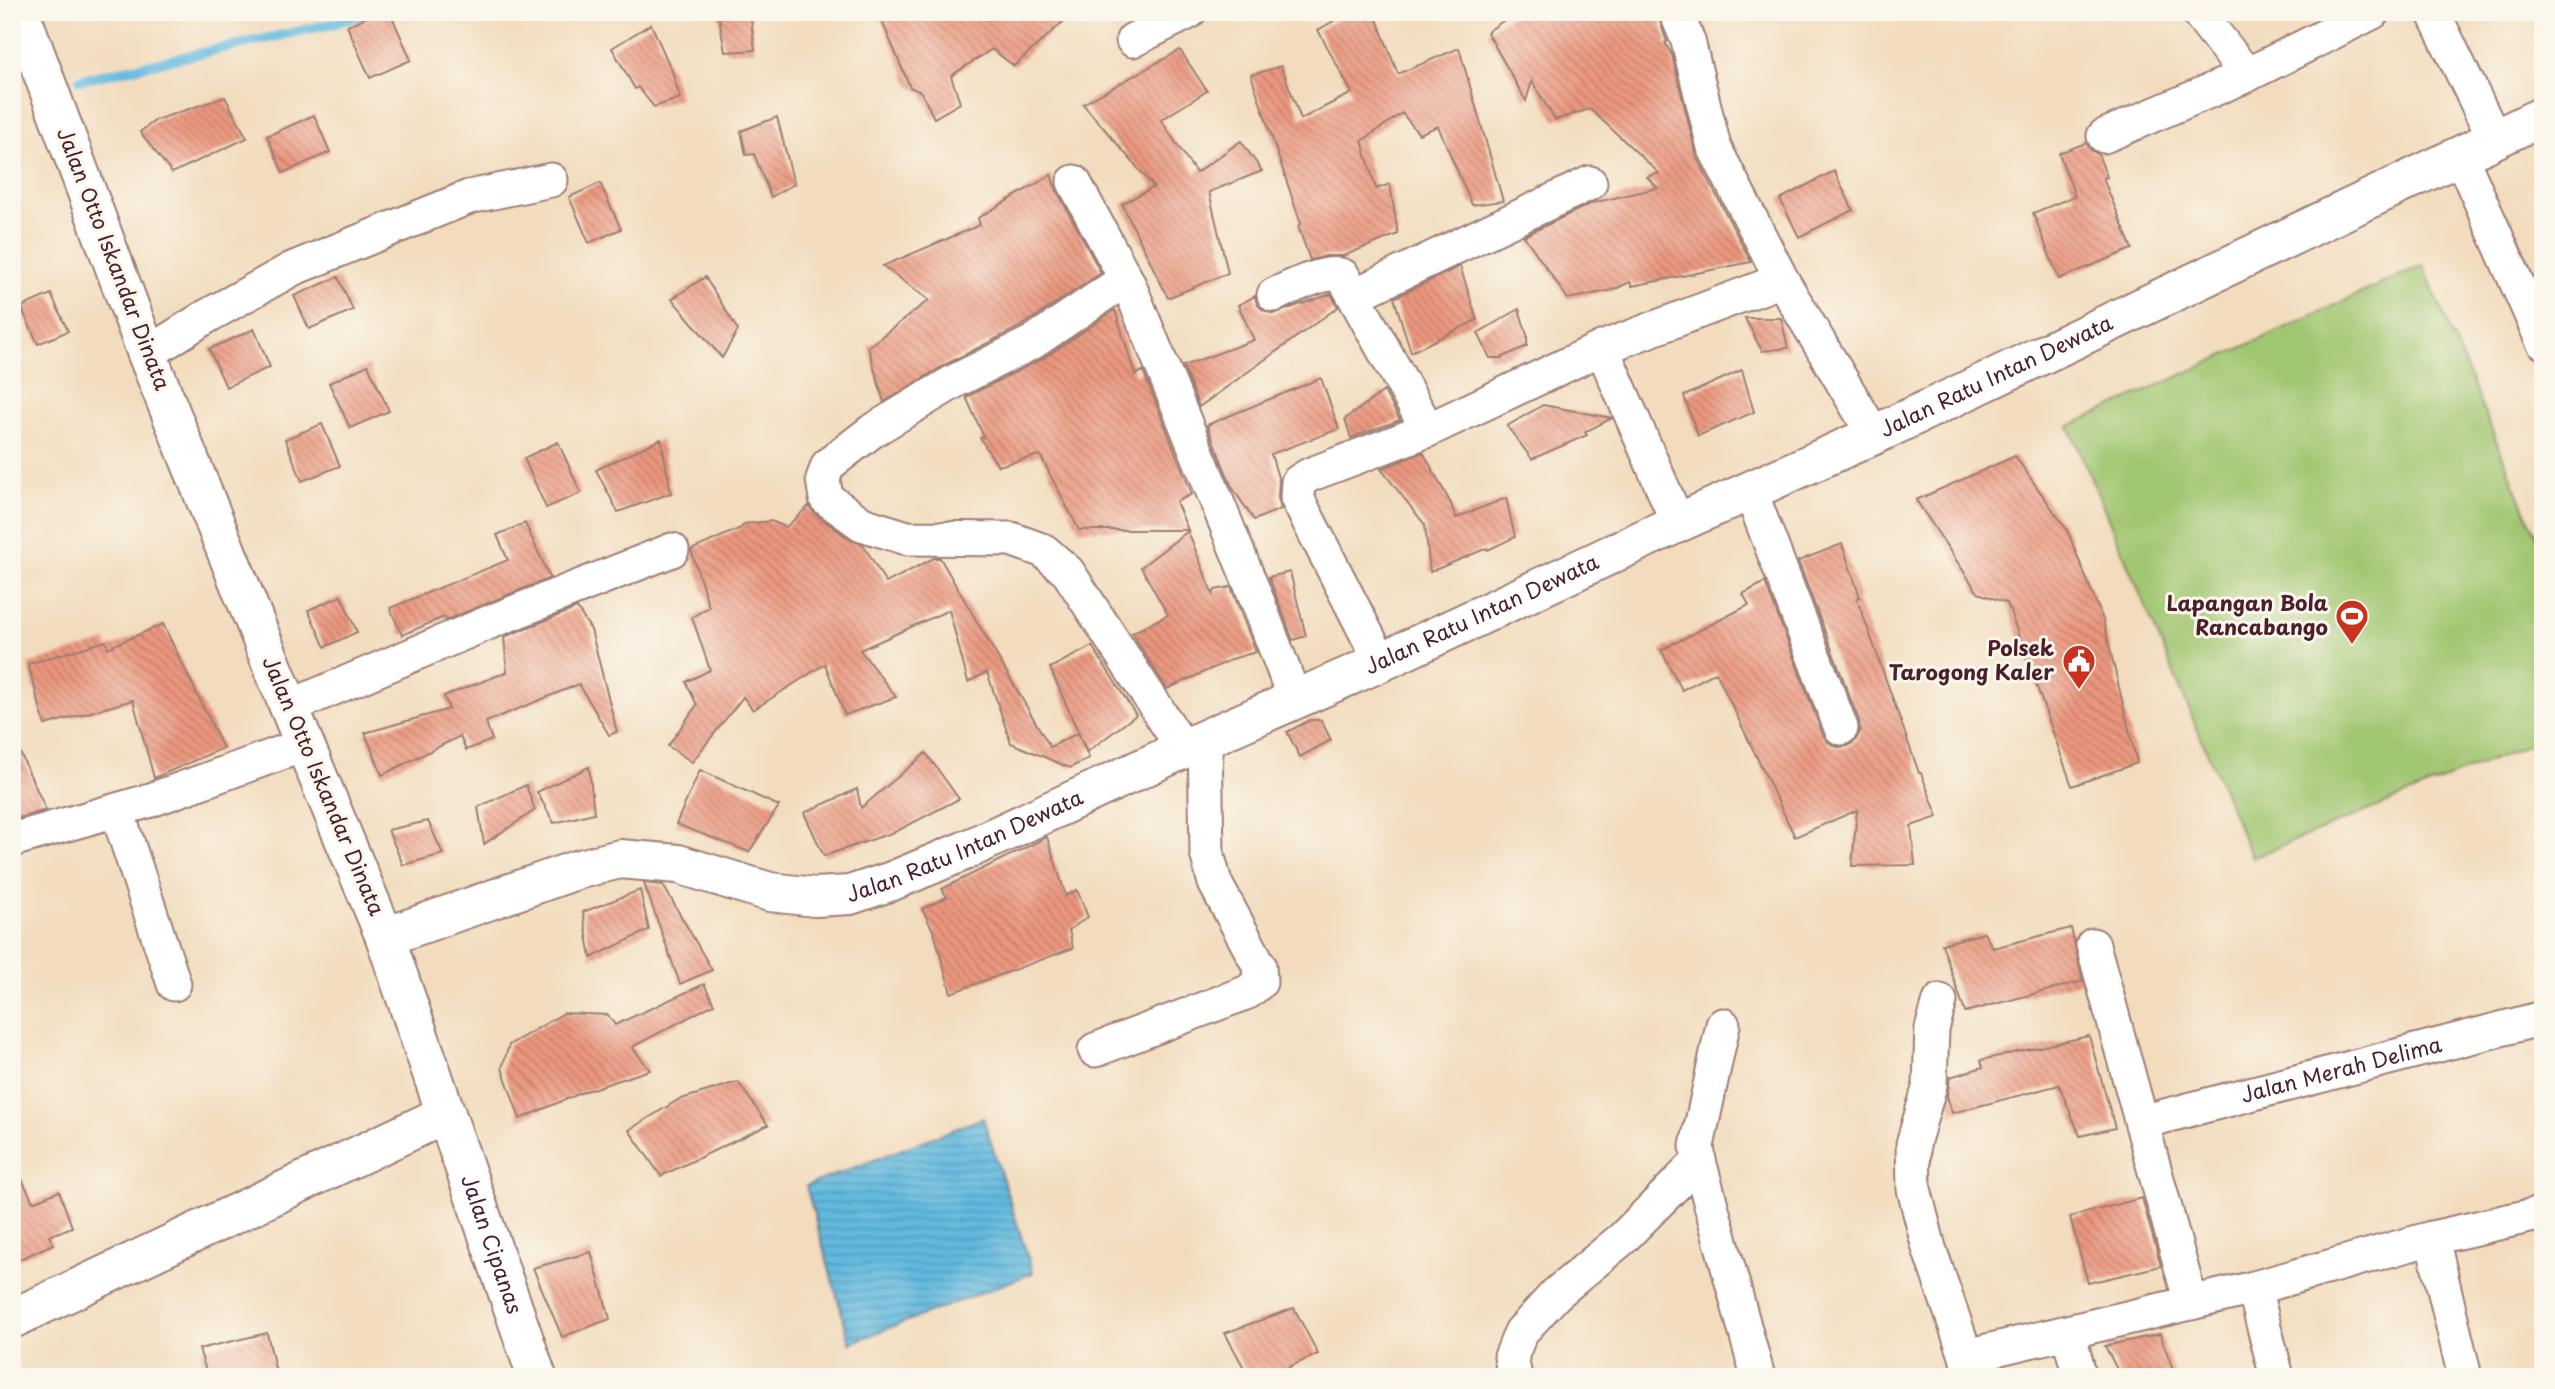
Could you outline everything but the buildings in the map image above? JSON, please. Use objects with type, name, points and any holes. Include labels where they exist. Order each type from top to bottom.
[{"type":"street","name":"Jalan Otto Iskandar Dinata","points":[[20,12],[147,355],[385,937],[446,1114]]},
{"type":"street","points":[[1133,40],[1189,12]]},
{"type":"street","points":[[1676,12],[1688,41],[1714,147],[1782,280],[1874,435]]},
{"type":"street","points":[[2197,12],[2247,75]]},
{"type":"street","points":[[2104,136],[2247,75],[2373,12]]},
{"type":"street","points":[[2433,12],[2494,138]]},
{"type":"street","name":"Jalan Ratu Intan Dewata","points":[[385,937],[576,870],[620,859],[678,864],[770,892],[815,897],[850,895],[892,881],[1381,662],[1874,435],[2543,116]]},
{"type":"street","points":[[2460,155],[2543,342]]},
{"type":"street","points":[[147,355],[204,318],[292,269],[469,197],[551,180]]},
{"type":"street","points":[[1074,182],[1126,279],[1295,700]]},
{"type":"street","points":[[1355,295],[1590,183]]},
{"type":"street","points":[[1273,296],[1331,273],[1343,276],[1428,430]]},
{"type":"street","points":[[1095,1050],[1248,992],[1260,982],[1259,965],[1215,883],[1207,853],[1194,744],[1068,572],[1044,551],[1011,539],[907,538],[862,524],[826,498],[823,480],[828,465],[872,431],[954,382],[1033,342],[1126,279]]},
{"type":"street","points":[[1381,662],[1297,498],[1298,482],[1309,475],[1428,430],[1602,348],[1782,280]]},
{"type":"street","points":[[1602,348],[1678,523]]},
{"type":"street","points":[[1750,490],[1841,728]]},
{"type":"street","points":[[289,707],[490,622],[672,550]]},
{"type":"street","points":[[12,840],[117,811],[306,744]]},
{"type":"street","points":[[117,811],[174,984]]},
{"type":"street","points":[[2093,945],[2191,1303]]},
{"type":"street","points":[[1940,1001],[1932,1029],[1930,1085],[1913,1144],[1914,1189],[1929,1248],[1968,1366],[2068,1332],[2254,1288],[2432,1238],[2543,1213]]},
{"type":"street","name":"Jalan Merah Delima","points":[[2142,1122],[2543,1018]]},
{"type":"street","points":[[1724,1025],[1697,1146],[1758,1377]]},
{"type":"street","points":[[12,1319],[446,1114]]},
{"type":"street","name":"Jalan Cipanas","points":[[446,1114],[537,1377]]},
{"type":"street","points":[[1515,1377],[1511,1357],[1521,1332],[1556,1294],[1623,1238],[1699,1161]]},
{"type":"street","points":[[2432,1238],[2465,1377]]},
{"type":"street","points":[[2254,1288],[2277,1377]]},
{"type":"street","points":[[2068,1332],[2080,1377]]},
{"type":"green space","name":"Lapangan Bola Rancabango","points":[[2423,265],[2543,553],[2543,739],[2252,858],[2069,426]]},
{"type":"water","points":[[983,1118],[1033,1273],[850,1343],[806,1186]]},
{"type":"waterway","points":[[80,80],[332,24],[370,12]]},
{"type":"place","name":"Lapangan Bola Rancabango","points":[[2352,646]]},
{"type":"place","name":"Polsek Tarogong Kaler","points":[[2079,691]]}]
